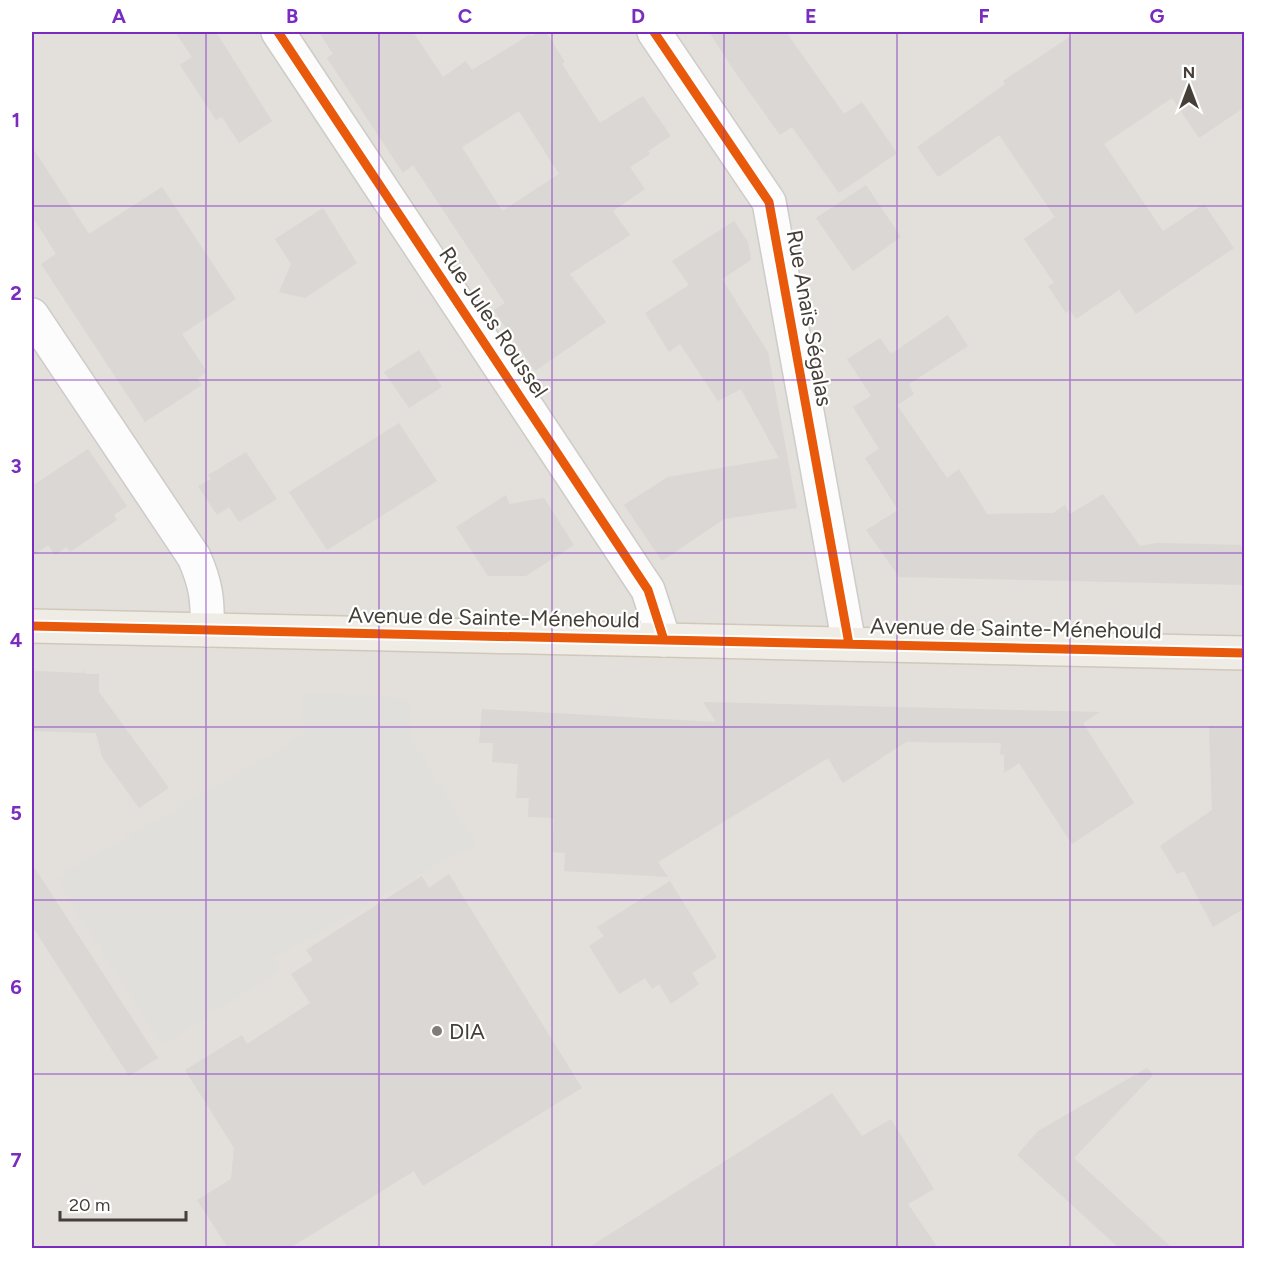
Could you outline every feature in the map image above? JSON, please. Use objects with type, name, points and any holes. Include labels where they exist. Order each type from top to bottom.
[{"type":"main road","name":"Avenue de Sainte-Ménehould","points":[[32,626],[1245,653]]},
{"type":"street","name":"Rue Jules Roussel","points":[[278,32],[648,590],[664,640]]},
{"type":"street","name":"Rue Anaïs Ségalas","points":[[654,32],[769,202],[849,644]]},
{"type":"street","points":[[32,315],[194,557],[205,582],[208,602],[207,630]]},
{"type":"shaded area","points":[[32,32],[1244,32],[1244,1248],[32,1248]]},
{"type":"shaded area","points":[[301,692],[408,699],[411,739],[477,846],[451,856],[274,958],[281,969],[162,1045],[55,878],[305,735]]},
{"type":"building","points":[[175,32],[216,32],[272,121],[239,143],[222,117],[216,120],[180,65],[192,57]]},
{"type":"building","points":[[319,32],[413,32],[443,77],[466,61],[472,70],[529,35],[546,32],[565,62],[562,64],[600,123],[643,96],[671,136],[648,151],[650,154],[630,167],[645,189],[613,211],[630,235],[570,274],[606,322],[535,371],[494,310],[505,303],[413,165],[403,173],[327,58],[333,54]],"holes":[[[519,111],[559,174],[502,211],[462,147]]]},
{"type":"building","points":[[709,32],[786,32],[844,114],[862,102],[897,153],[839,193],[792,127],[780,135]]},
{"type":"building","points":[[1077,32],[1245,32],[1245,107],[1199,138],[1172,98],[1104,144],[1163,231],[1204,204],[1234,248],[1136,314],[1119,290],[1076,319],[1070,310],[1066,313],[1048,286],[1054,283],[1024,239],[1055,217],[999,135],[938,177],[917,147],[1005,84],[1003,81]]},
{"type":"building","points":[[32,147],[89,234],[162,187],[236,299],[182,334],[207,372],[197,379],[202,385],[145,422],[41,264],[56,254],[32,216]]},
{"type":"building","points":[[866,185],[901,237],[853,271],[816,218]]},
{"type":"building","points":[[323,208],[357,263],[305,298],[279,292],[291,264],[275,239]]},
{"type":"building","points":[[734,221],[748,242],[751,260],[722,279],[768,352],[797,508],[724,519],[662,561],[624,505],[668,477],[779,458],[741,389],[718,401],[680,344],[669,352],[645,313],[689,285],[672,261]]},
{"type":"building","points":[[948,315],[968,346],[909,384],[914,394],[897,405],[947,478],[959,469],[987,514],[1053,513],[1065,505],[1070,514],[1103,494],[1140,546],[1157,543],[1245,545],[1245,585],[899,577],[866,530],[898,510],[865,458],[879,449],[853,407],[871,396],[847,359],[880,338],[891,354]]},
{"type":"building","points":[[419,350],[442,387],[409,408],[384,372]]},
{"type":"building","points":[[399,423],[437,481],[327,550],[289,492]]},
{"type":"building","points":[[88,449],[127,506],[114,515],[117,520],[70,552],[66,547],[55,555],[48,545],[32,556],[32,486]]},
{"type":"building","points":[[246,452],[277,499],[239,522],[229,507],[217,515],[198,486],[211,479],[208,475]]},
{"type":"building","points":[[506,495],[509,504],[544,498],[574,545],[526,576],[488,576],[456,527]]},
{"type":"building","points":[[82,669],[85,674],[99,674],[99,692],[169,788],[139,808],[102,757],[96,733],[32,731],[35,671],[83,673]]},
{"type":"building","points":[[703,702],[1100,712],[1083,723],[1134,803],[1072,844],[1019,763],[1004,773],[1004,755],[1000,754],[1001,743],[906,742],[843,783],[828,758],[658,862],[668,877],[564,871],[565,853],[552,852],[554,818],[528,817],[529,798],[516,798],[518,764],[492,762],[493,743],[479,743],[482,709],[716,722]]},
{"type":"building","points":[[1209,726],[1245,727],[1245,908],[1213,927],[1184,871],[1177,874],[1160,846],[1212,810]]},
{"type":"building","points":[[32,864],[158,1058],[129,1076],[32,926]]},
{"type":"building","points":[[449,874],[582,1088],[423,1186],[414,1171],[290,1248],[228,1248],[197,1200],[231,1179],[234,1148],[185,1070],[242,1035],[247,1044],[310,1003],[291,974],[313,960],[306,950],[422,876],[429,888]]},
{"type":"building","points":[[670,881],[717,957],[692,973],[699,984],[671,1004],[659,984],[652,989],[645,978],[619,994],[589,946],[604,936],[597,927]]},
{"type":"building","points":[[1147,1068],[1153,1075],[1074,1158],[1172,1248],[1119,1248],[1017,1155],[1038,1131]]},
{"type":"building","points":[[832,1093],[862,1136],[891,1119],[934,1189],[908,1204],[938,1248],[588,1248]]},
{"type":"cycle path","points":[[278,32],[648,590],[664,640]]},
{"type":"cycle path","points":[[654,32],[769,202],[849,644]]},
{"type":"cycle path","points":[[32,626],[1244,653]]},
{"type":"place","name":"DIA","points":[[437,1031]]}]
